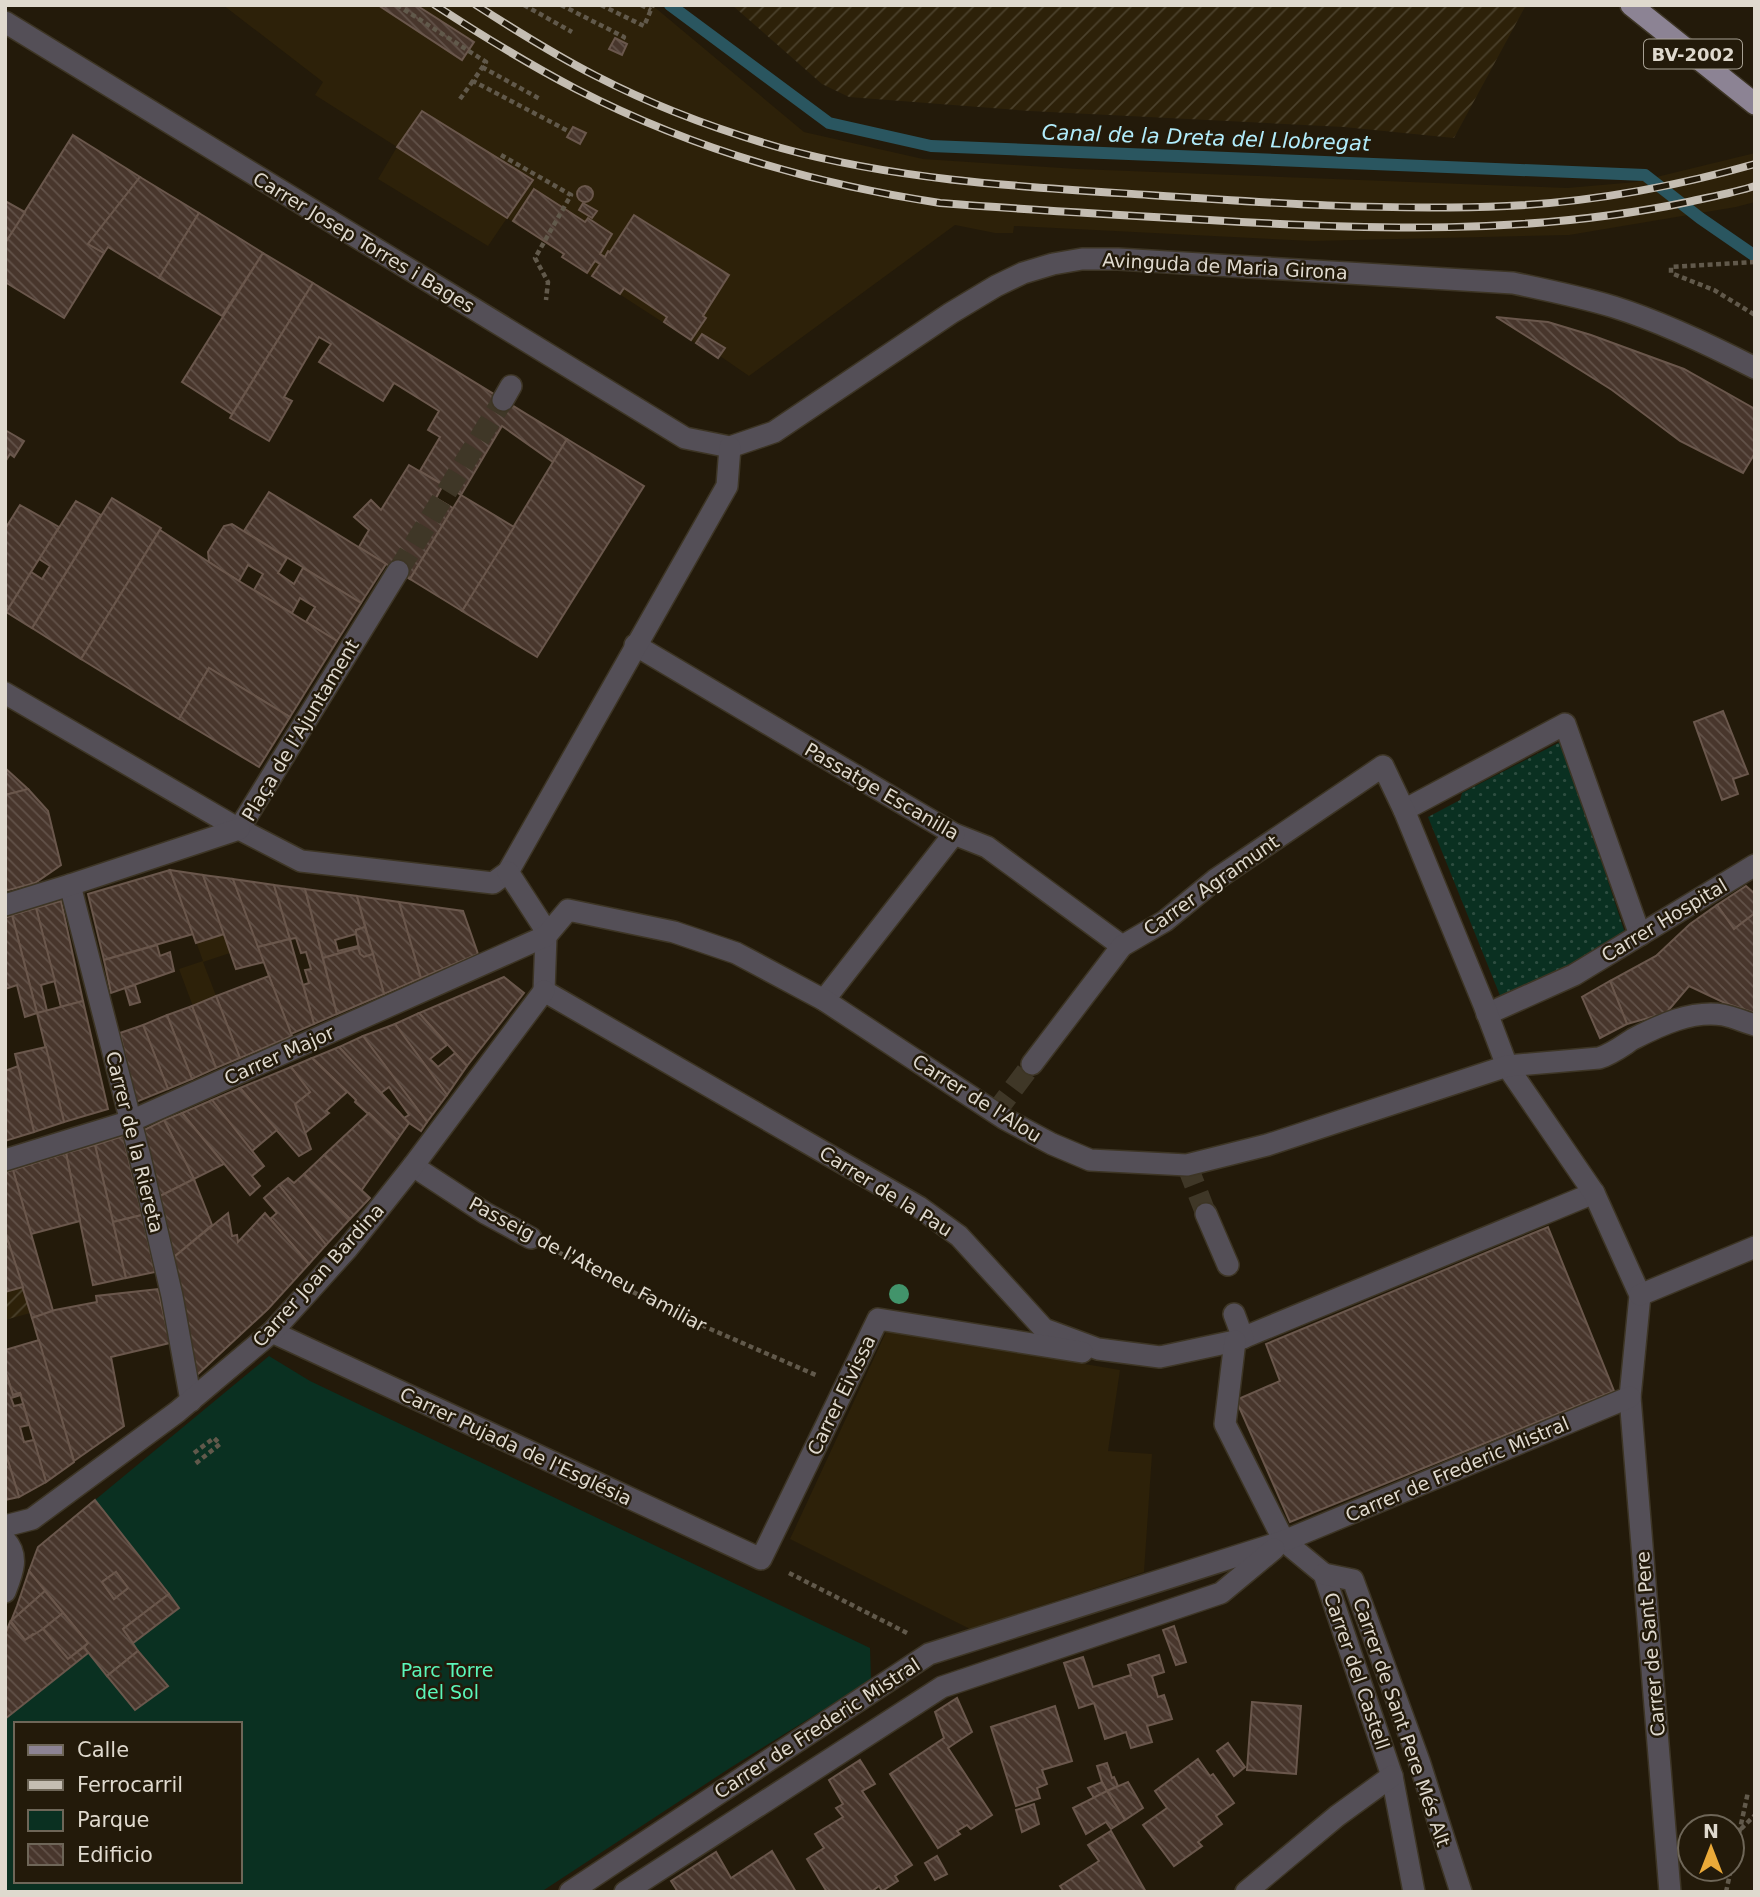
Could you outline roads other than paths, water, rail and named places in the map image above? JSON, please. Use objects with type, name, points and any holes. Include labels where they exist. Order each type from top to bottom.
[{"type":"main road","name":"BV-2002","points":[[1631,5],[1755,103]]},
{"type":"street","name":"Carrer Josep Torres i Bages","points":[[5,22],[685,438],[730,447]]},
{"type":"street","name":"Avinguda de Maria Girona","points":[[730,447],[774,432],[951,313],[996,286],[1023,273],[1082,259],[1513,283],[1615,307],[1676,331],[1755,368]]},
{"type":"street","points":[[544,991],[546,936],[543,926],[508,872],[727,486],[730,447]]},
{"type":"street","name":"Plaça de l'Ajuntament","points":[[398,571],[239,829],[301,861],[493,883],[508,872]]},
{"type":"street","name":"Passatge Escanilla","points":[[635,645],[954,834],[986,847],[1122,946]]},
{"type":"street","points":[[5,693],[239,829]]},
{"type":"street","points":[[1640,935],[1565,724],[1404,810],[1507,1066],[1597,1200],[1640,1295],[1755,1247]]},
{"type":"street","name":"Carrer Agramunt","points":[[1032,1064],[1122,946],[1165,921],[1214,880],[1383,766],[1404,810]]},
{"type":"street","points":[[5,905],[239,829]]},
{"type":"street","points":[[824,1000],[954,834]]},
{"type":"street","name":"Carrer Hospital","points":[[1486,1010],[1574,975],[1755,864]]},
{"type":"street","name":"Carrer de la Riereta","points":[[70,886],[131,1121],[172,1296],[191,1401]]},
{"type":"street","name":"Carrer de l'Alou","points":[[546,936],[568,910],[674,932],[736,953],[824,1000],[995,1113],[1052,1144],[1090,1160],[1187,1165],[1267,1144],[1507,1066],[1606,1056],[1634,1039],[1689,1016],[1724,1015],[1755,1025]]},
{"type":"street","name":"Carrer Major","points":[[5,1160],[131,1121],[546,936]]},
{"type":"street","name":"Carrer Joan Bardina","points":[[5,1526],[32,1519],[191,1401],[272,1332],[347,1249],[544,991]]},
{"type":"street","name":"Carrer de la Pau","points":[[544,991],[919,1207],[959,1236],[1044,1329],[1098,1349],[1160,1357],[1239,1339],[1535,1217],[1597,1200]]},
{"type":"street","name":"Passeig de l'Ateneu Familiar","points":[[412,1166],[485,1213],[531,1238]]},
{"type":"street","points":[[1206,1214],[1228,1265]]},
{"type":"street","name":"Carrer de Sant Pere","points":[[1640,1295],[1630,1397],[1670,1892]]},
{"type":"street","points":[[1234,1314],[1239,1339],[1225,1424],[1284,1541]]},
{"type":"street","name":"Carrer Eivissa","points":[[761,1559],[878,1319],[1079,1353],[1098,1349]]},
{"type":"street","name":"Carrer Pujada de l'Església","points":[[272,1332],[761,1559]]},
{"type":"street","name":"Carrer de Frederic Mistral","points":[[570,1892],[929,1654],[1284,1541],[1630,1397]]},
{"type":"street","points":[[5,1540],[9,1543],[14,1567],[5,1592]]},
{"type":"street","name":"Carrer de Frederic Mistral","points":[[625,1892],[942,1686],[1221,1593],[1284,1541]]},
{"type":"street","name":"Carrer del Castell","points":[[1284,1541],[1324,1574],[1392,1776],[1414,1892]]},
{"type":"street","name":"Carrer de Sant Pere Més Alt","points":[[1324,1574],[1353,1580],[1419,1761],[1461,1892]]},
{"type":"street","name":"Carrer del Castell","points":[[1246,1892],[1337,1816],[1392,1776]]},
{"type":"waterway","name":"Canal de la Dreta del Llobregat","points":[[670,5],[829,123],[931,146],[1645,175],[1755,256]]},
{"type":"tunnel","points":[[398,571],[503,400]]},
{"type":"tunnel","points":[[995,1113],[1032,1064]]},
{"type":"tunnel","points":[[1187,1165],[1206,1214]]},
{"type":"railway","points":[[435,5],[558,79],[663,129],[708,146],[800,174],[940,203],[1329,226],[1449,227],[1509,225],[1629,213],[1755,186]]},
{"type":"railway","points":[[476,5],[581,68],[687,117],[781,148],[826,159],[964,181],[1238,201],[1372,207],[1462,207],[1538,204],[1601,197],[1694,180],[1755,164]]},
{"type":"park label","name":"Parc Torre del Sol","points":[[447,1681]]}]
